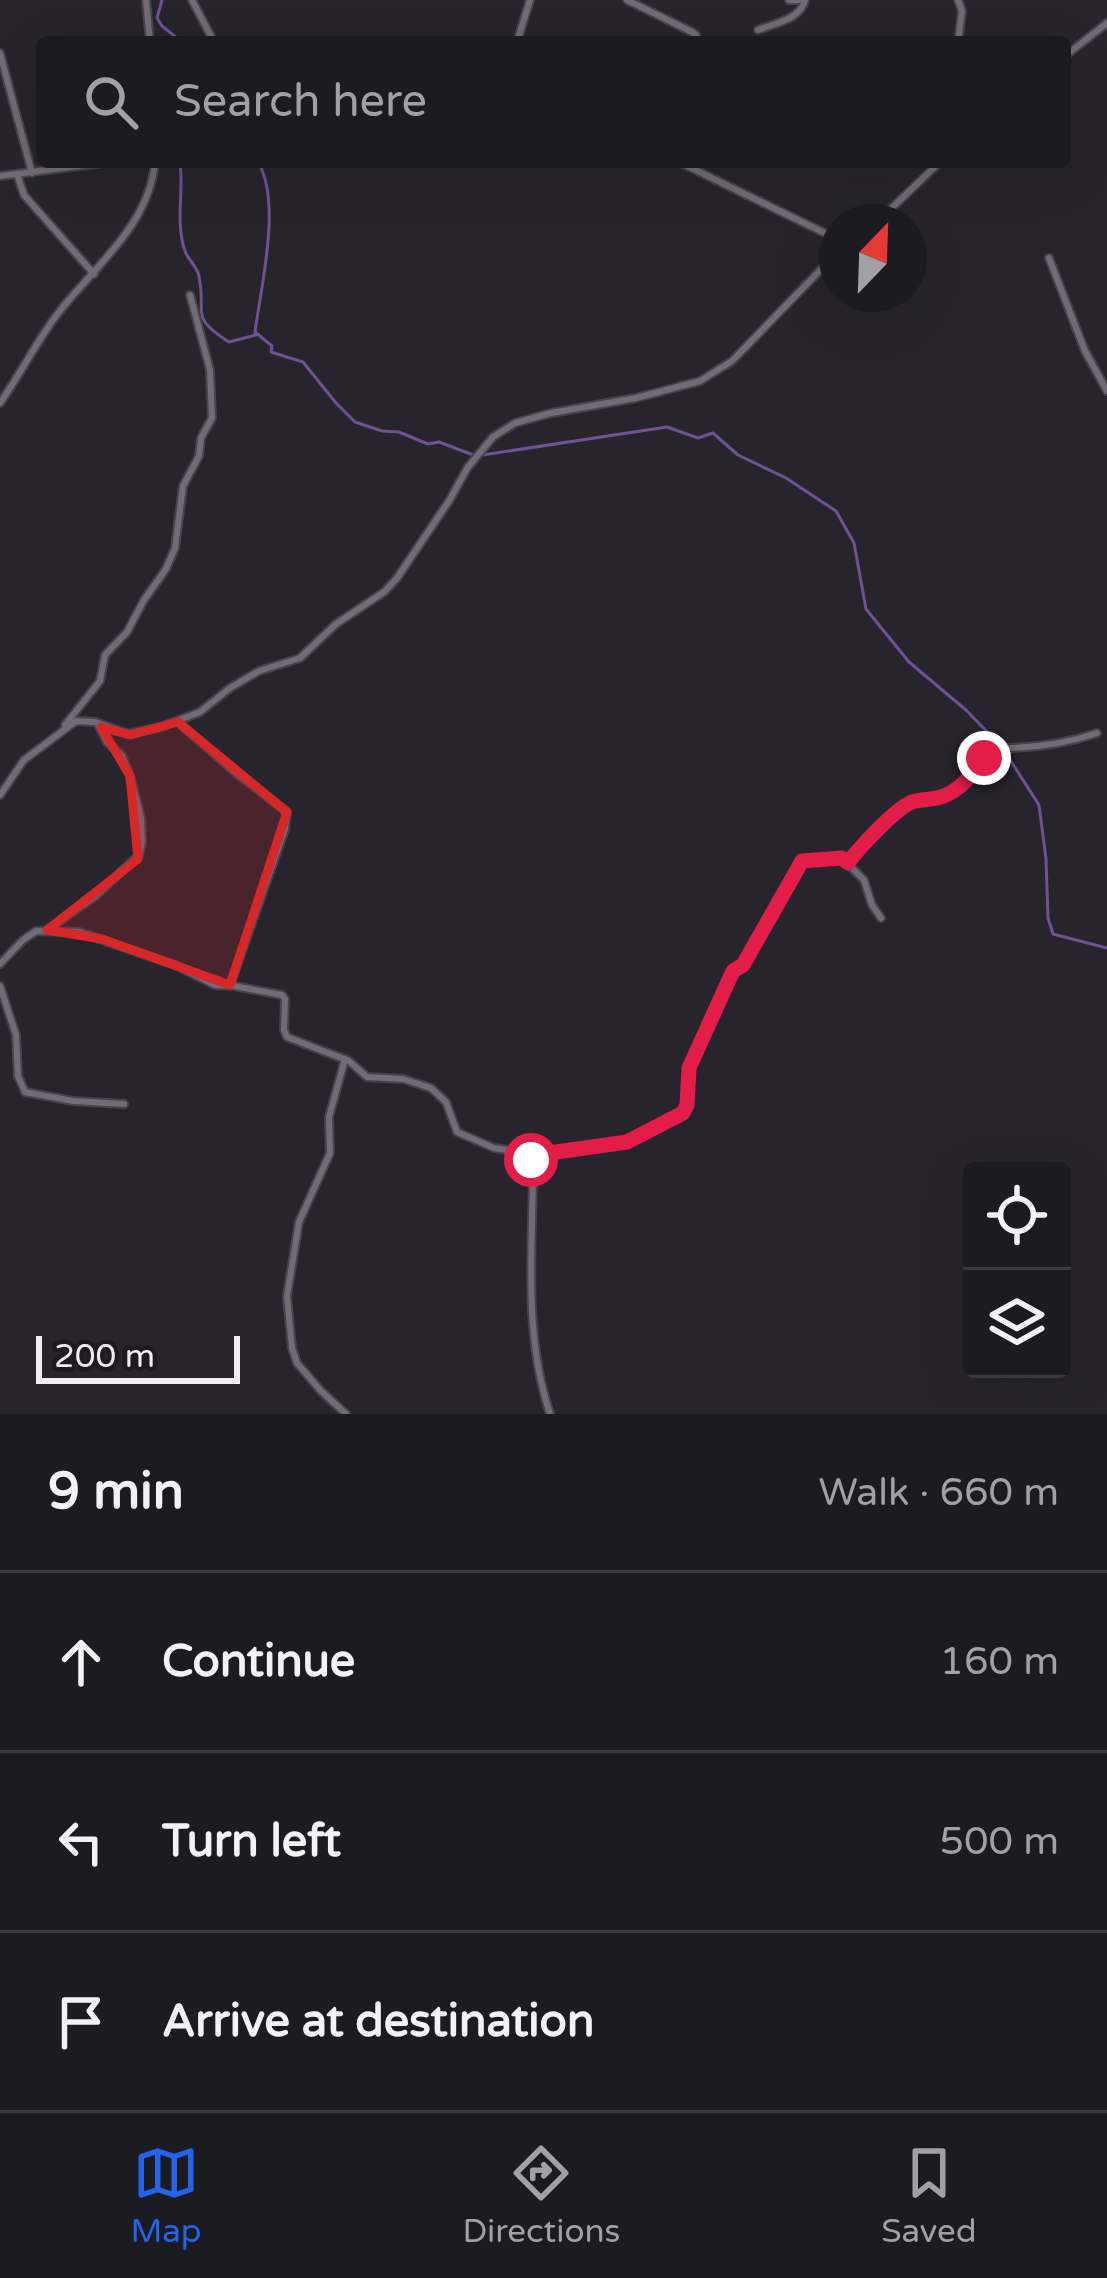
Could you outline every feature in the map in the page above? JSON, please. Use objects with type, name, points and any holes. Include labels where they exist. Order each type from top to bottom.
[{"type":"street","points":[[146,0],[149,36]]},
{"type":"street","points":[[191,0],[211,36]]},
{"type":"street","points":[[520,36],[530,0]]},
{"type":"street","points":[[627,0],[696,36]]},
{"type":"street","points":[[758,30],[803,8],[802,0],[789,0]]},
{"type":"street","points":[[958,0],[962,11],[959,36]]},
{"type":"street","points":[[1071,51],[1107,23]]},
{"type":"street","points":[[0,53],[32,173]]},
{"type":"street","points":[[0,176],[67,168]]},
{"type":"street","points":[[0,403],[36,343],[140,215],[152,188],[154,168]]},
{"type":"street","points":[[691,168],[819,230]]},
{"type":"street","points":[[896,204],[934,168]]},
{"type":"street","points":[[17,174],[24,195],[94,274]]},
{"type":"street","points":[[1048,258],[1085,351],[1107,391]]},
{"type":"street","points":[[0,795],[25,760],[76,721],[95,722],[128,734],[178,722],[213,704],[249,676],[300,658],[336,624],[384,592],[493,436],[515,423],[639,397],[714,374],[819,272]]},
{"type":"street","points":[[62,730],[100,680],[105,655],[127,632],[172,555],[179,533],[183,486],[212,418],[209,370],[190,295]]},
{"type":"street","points":[[46,930],[94,897],[139,855],[141,818],[130,776],[122,755],[106,742],[95,722]]},
{"type":"street","points":[[178,722],[287,812],[230,985]]},
{"type":"street","points":[[848,863],[903,807],[945,795],[963,784],[991,748],[1051,746],[1097,733]]},
{"type":"street","points":[[528,1156],[627,1142],[683,1113],[689,1068],[733,971],[743,965],[804,861],[839,858],[848,863],[864,880],[880,918]]},
{"type":"street","points":[[0,964],[30,934],[79,932],[175,964],[215,985],[282,995],[286,1037],[345,1059],[367,1076],[403,1079],[431,1088],[446,1102],[457,1132],[528,1156],[533,1175],[530,1307],[550,1414]]},
{"type":"street","points":[[0,986],[16,1035],[25,1092],[124,1104]]},
{"type":"street","points":[[345,1059],[329,1117],[330,1153],[299,1222],[287,1296],[297,1363],[346,1414]]},
{"type":"highlighted area","points":[[178,722],[287,812],[230,985],[102,939],[47,930],[138,859],[130,776],[101,727],[130,735]]},
{"type":"waterway","points":[[162,0],[157,18],[174,36]]},
{"type":"waterway","points":[[180,168],[182,240],[199,276],[204,320],[229,342],[256,335]]},
{"type":"waterway","points":[[260,168],[269,221],[255,332],[272,346],[271,352],[303,362],[355,422],[476,456],[667,427],[698,438],[713,433],[738,455],[786,478],[836,511],[854,543],[866,609],[909,662],[999,744]]},
{"type":"waterway","points":[[1005,752],[1039,805],[1053,934],[1107,948]]},
{"type":"route","points":[[531,1160],[528,1156],[627,1142],[686,1111],[689,1068],[704,1033],[733,971],[743,965],[802,861],[842,858],[848,863],[903,807],[948,794],[984,758]]}]
